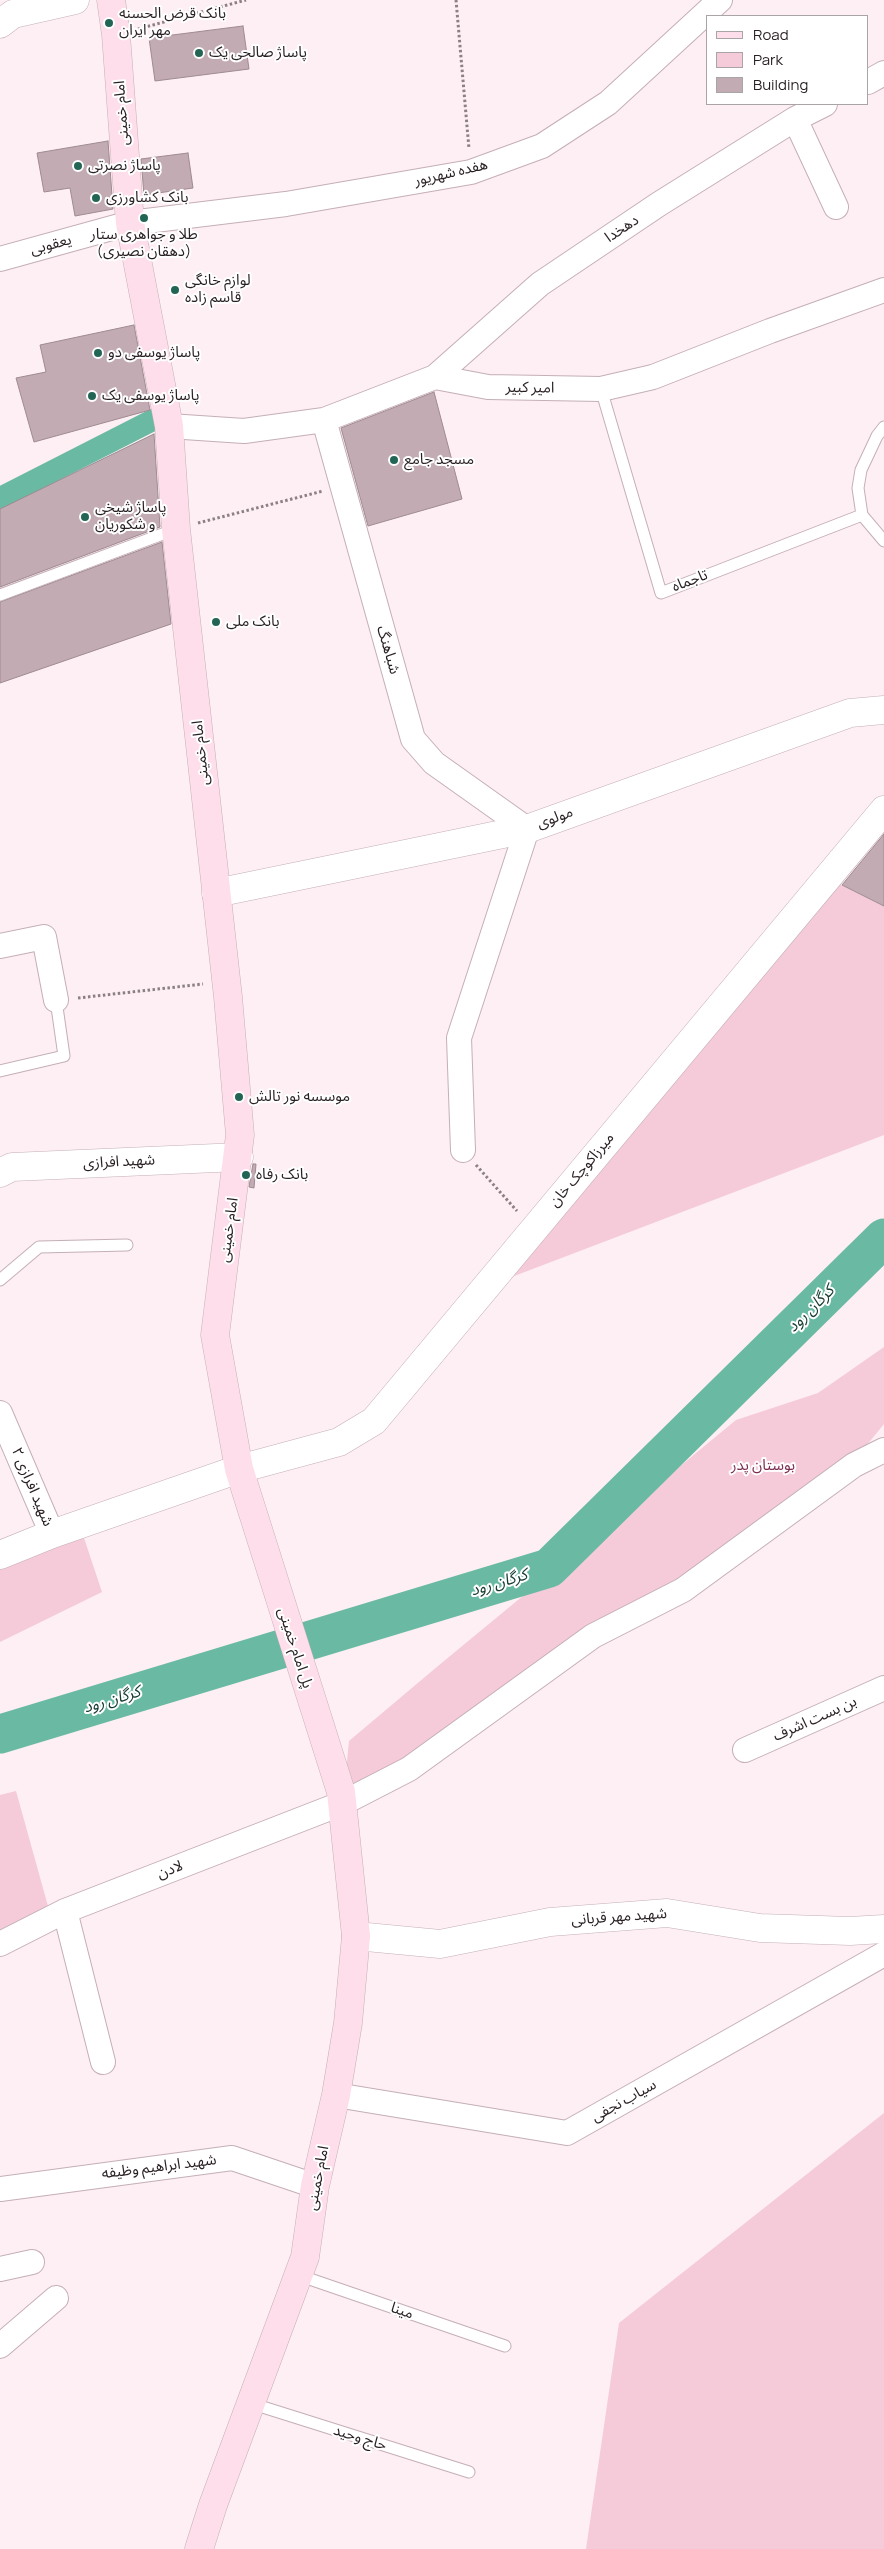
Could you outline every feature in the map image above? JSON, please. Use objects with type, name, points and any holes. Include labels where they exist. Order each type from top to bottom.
[{"type":"main road","name":"امام خمینی","points":[[111,0],[116,35],[130,223],[169,426],[176,528],[226,981],[240,1135],[239,1157],[215,1335],[239,1469],[249,1504]]},
{"type":"main road","name":"پل امام خمینی","points":[[249,1504],[342,1797]]},
{"type":"main road","name":"امام خمینی","points":[[199,2549],[250,2404],[305,2257],[315,2186],[336,2095],[348,2023],[356,1936],[342,1797]]},
{"type":"street","points":[[0,24],[13,14],[75,0]]},
{"type":"street","name":"هفده شهریور","points":[[130,223],[286,204],[471,172],[542,146],[608,103],[720,0]]},
{"type":"street","points":[[869,81],[884,73]]},
{"type":"street","name":"دهخدا","points":[[435,377],[540,284],[659,204],[795,119],[823,105]]},
{"type":"street","points":[[795,119],[836,207]]},
{"type":"street","name":"یعقوبی","points":[[0,259],[130,223]]},
{"type":"street","name":"امیر کبیر","points":[[435,377],[488,387],[600,389],[652,378],[884,290]]},
{"type":"street","points":[[169,426],[244,431],[324,420],[435,377]]},
{"type":"street","name":"شباهنگ","points":[[324,420],[413,739],[434,763],[526,829]]},
{"type":"street","name":"مولوی","points":[[216,893],[526,829],[850,713],[884,710]]},
{"type":"street","name":"میرزاکوچک خان","points":[[0,1555],[52,1534],[239,1469],[339,1442],[374,1421],[477,1301],[532,1229],[884,810]]},
{"type":"street","points":[[462,1150],[459,1038],[526,829]]},
{"type":"street","points":[[0,946],[44,937],[56,1000]]},
{"type":"street","name":"شهید افرازی","points":[[0,1173],[12,1167],[239,1157]]},
{"type":"street","name":"شهید افرازی ۲","points":[[0,1413],[52,1534]]},
{"type":"street","name":"لادن","points":[[0,1944],[65,1911],[409,1768],[593,1636],[683,1590],[854,1465],[884,1450]]},
{"type":"street","name":"بن بست اشرف","points":[[745,1750],[884,1688]]},
{"type":"street","points":[[65,1911],[104,2062]]},
{"type":"street","name":"شهید مهر قربانی","points":[[356,1936],[440,1944],[550,1922],[668,1912],[760,1928],[850,1931],[884,1929]]},
{"type":"street","name":"سیاب نجفی","points":[[336,2095],[567,2133],[884,1954]]},
{"type":"street","name":"شهید ابراهیم وظیفه","points":[[0,2189],[232,2158],[315,2186]]},
{"type":"street","points":[[0,2269],[32,2262]]},
{"type":"street","points":[[0,2346],[56,2298]]},
{"type":"lane","name":"تاجماه","points":[[600,389],[661,593],[862,515]]},
{"type":"lane","points":[[884,426],[877,436],[861,470],[858,488],[862,515],[884,541]]},
{"type":"lane","points":[[0,595],[176,528]]},
{"type":"lane","points":[[0,1071],[64,1056],[56,1000]]},
{"type":"lane","points":[[0,1280],[39,1248],[127,1245]]},
{"type":"lane","name":"مینا","points":[[298,2275],[505,2346]]},
{"type":"lane","name":"حاج وحید","points":[[250,2404],[470,2472]]},
{"type":"path","points":[[116,35],[246,0]]},
{"type":"path","points":[[456,0],[471,172]]},
{"type":"path","points":[[176,528],[343,486]]},
{"type":"path","points":[[56,1000],[226,981]]},
{"type":"path","points":[[462,1150],[532,1229]]},
{"type":"green space","points":[[827,878],[884,906],[884,1135],[488,1286]]},
{"type":"green space","name":"بوستان پدر","points":[[884,1347],[884,1424],[853,1462],[683,1590],[343,1803],[349,1741],[736,1420],[818,1393]]},
{"type":"green space","points":[[81,1529],[102,1592],[0,1642],[0,1556]]},
{"type":"green space","points":[[16,1791],[51,1917],[0,1944],[0,1795]]},
{"type":"green space","points":[[884,2113],[884,2549],[586,2549],[619,2323]]},
{"type":"building","name":"پاساژ صالحی یک","points":[[243,26],[249,69],[155,81],[149,38]]},
{"type":"building","name":"پاساژ نصرتی","points":[[108,141],[113,209],[75,216],[70,188],[44,192],[37,153]]},
{"type":"building","points":[[188,153],[193,188],[144,195],[141,159]]},
{"type":"building","name":"پاساژ یوسفی یک","points":[[134,325],[150,410],[34,442],[16,378],[46,372],[40,345]]},
{"type":"building","name":"مسجد جامع","points":[[434,392],[462,499],[368,526],[341,428]]},
{"type":"building","name":"پاساژ شیخی و شکوریان","points":[[154,434],[160,527],[0,587],[0,509]]},
{"type":"building","points":[[162,542],[171,624],[0,683],[0,602]]},
{"type":"building","points":[[884,834],[884,906],[842,885]]},
{"type":"building","points":[[253,1164],[256,1164],[254,1188],[249,1187]]},
{"type":"waterway","points":[[0,498],[153,420]]},
{"type":"waterway","name":"کرگان رود","points":[[0,1734],[549,1568],[884,1238]]},
{"type":"place","name":"بانک قرض الحسنه مهر ایران","points":[[109,23]]},
{"type":"place","name":"پاساژ صالحی یک","points":[[199,53]]},
{"type":"place","name":"پاساژ نصرتی","points":[[78,166]]},
{"type":"place","name":"بانک کشاورزی","points":[[96,198]]},
{"type":"place","name":"طلا و جواهری ستار (دهقان نصیری)","points":[[144,218]]},
{"type":"place","name":"لوازم خانگی قاسم زاده","points":[[175,290]]},
{"type":"place","name":"پاساژ یوسفی دو","points":[[98,353]]},
{"type":"place","name":"پاساژ یوسفی یک","points":[[92,396]]},
{"type":"place","name":"مسجد جامع","points":[[394,460]]},
{"type":"place","name":"پاساژ شیخی و شکوریان","points":[[85,517]]},
{"type":"place","name":"بانک ملی","points":[[216,622]]},
{"type":"place","name":"موسسه نور تالش","points":[[239,1097]]},
{"type":"place","name":"بانک رفاه","points":[[246,1175]]}]
